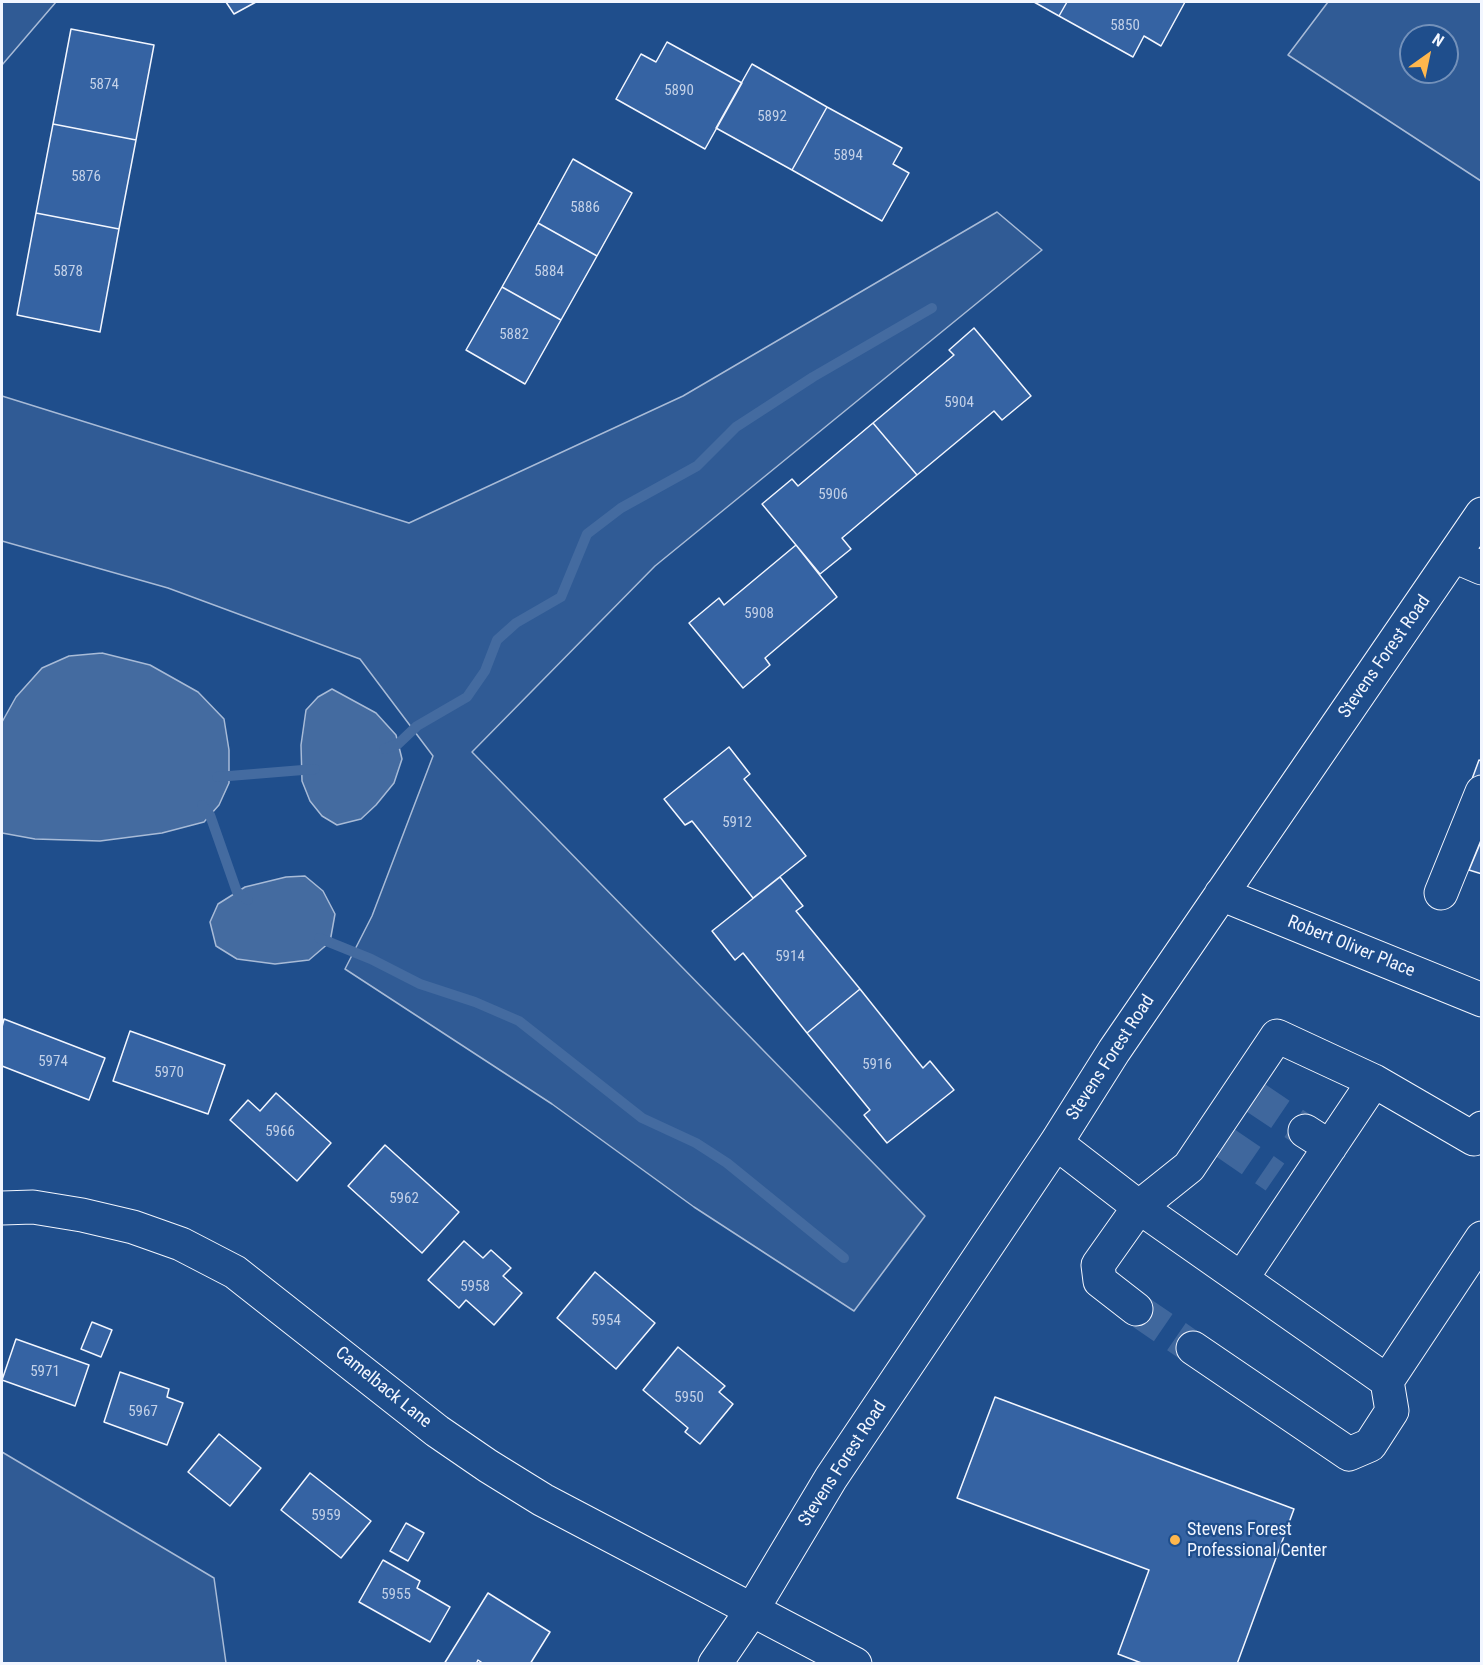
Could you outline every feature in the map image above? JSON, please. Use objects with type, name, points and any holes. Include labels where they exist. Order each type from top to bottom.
[{"type":"street","name":"Stevens Forest Road","points":[[715,1664],[752,1611],[831,1478],[1221,894],[1468,562],[1482,514]]},
{"type":"street","points":[[1441,893],[1482,792]]},
{"type":"street","name":"Robert Oliver Place","points":[[1221,894],[1482,1000]]},
{"type":"street","points":[[1136,1309],[1100,1281],[1098,1265],[1139,1207],[1189,1167],[1218,1138],[1248,1092],[1277,1036],[1374,1081],[1479,1137]]},
{"type":"street","points":[[1242,1278],[1287,1185],[1318,1139],[1374,1081]]},
{"type":"street","points":[[1056,1143],[1100,1179],[1387,1381]]},
{"type":"street","name":"Camelback Lane","points":[[2,1208],[43,1209],[134,1227],[181,1244],[236,1272],[437,1431],[488,1466],[543,1500],[855,1664]]},
{"type":"street","points":[[1193,1348],[1349,1454],[1370,1444],[1392,1411],[1387,1381],[1482,1238]]},
{"type":"street","name":"Stevens Forest Road","points":[[734,1664],[752,1611]]},
{"type":"shaded area","points":[[2,2],[56,2],[2,65]]},
{"type":"shaded area","points":[[1328,2],[1481,2],[1481,181],[1288,55]]},
{"type":"shaded area","points":[[997,212],[1042,250],[655,566],[472,752],[925,1216],[854,1311],[694,1207],[552,1104],[345,969],[372,916],[433,756],[360,659],[168,588],[2,541],[2,396],[409,523],[683,396]]},
{"type":"shaded area","points":[[102,653],[150,665],[198,692],[224,719],[229,750],[229,783],[219,805],[204,822],[162,833],[100,841],[35,839],[2,833],[2,722],[16,697],[42,668],[69,656]]},
{"type":"shaded area","points":[[332,689],[376,713],[396,735],[402,759],[394,783],[376,805],[361,819],[337,825],[322,816],[310,801],[302,781],[301,745],[306,710],[318,697]]},
{"type":"shaded area","points":[[305,876],[323,891],[335,914],[330,942],[309,960],[275,964],[237,959],[216,946],[210,922],[218,904],[245,887],[286,877]]},
{"type":"shaded area","points":[[2,1452],[214,1578],[226,1663],[2,1663]]},
{"type":"building","points":[[226,2],[256,2],[234,14]]},
{"type":"building","points":[[1034,2],[1067,2],[1059,16]]},
{"type":"building","points":[[1067,2],[1185,2],[1161,46],[1144,36],[1133,57],[1059,16]]},
{"type":"building","points":[[71,29],[154,45],[136,140],[53,124]]},
{"type":"building","points":[[667,42],[742,83],[705,149],[616,99],[641,54],[656,62]]},
{"type":"building","points":[[752,64],[827,107],[792,170],[716,128]]},
{"type":"building","points":[[827,107],[902,148],[893,164],[909,173],[882,221],[792,170]]},
{"type":"building","points":[[53,124],[136,140],[119,229],[36,213]]},
{"type":"building","points":[[573,159],[632,193],[597,256],[538,223]]},
{"type":"building","points":[[36,213],[119,229],[100,332],[17,315]]},
{"type":"building","points":[[538,223],[597,256],[561,320],[502,287]]},
{"type":"building","points":[[502,287],[561,320],[525,384],[466,350]]},
{"type":"building","points":[[974,328],[1031,396],[1002,420],[994,411],[917,475],[873,423],[954,355],[949,350]]},
{"type":"building","points":[[873,423],[917,475],[842,538],[851,549],[820,574],[762,504],[792,479],[798,486]]},
{"type":"building","points":[[796,545],[837,597],[765,658],[770,665],[743,688],[689,623],[719,598],[724,605]]},
{"type":"building","points":[[729,747],[750,774],[744,779],[806,856],[753,898],[692,821],[685,825],[664,799]]},
{"type":"building","points":[[1479,760],[1482,761],[1482,795],[1468,790]]},
{"type":"building","points":[[1482,839],[1482,874],[1469,870]]},
{"type":"building","points":[[780,877],[803,906],[796,911],[860,989],[807,1033],[743,953],[735,960],[712,931]]},
{"type":"building","points":[[860,989],[923,1068],[930,1061],[954,1090],[887,1143],[864,1115],[870,1110],[807,1033]]},
{"type":"building","points":[[4,1019],[105,1058],[89,1100],[2,1066]]},
{"type":"building","points":[[130,1031],[225,1065],[208,1114],[113,1081]]},
{"type":"building","points":[[276,1093],[331,1143],[297,1181],[230,1120],[248,1100],[260,1111]]},
{"type":"building","points":[[385,1145],[459,1212],[422,1253],[348,1186]]},
{"type":"building","points":[[464,1241],[483,1258],[491,1250],[511,1268],[503,1276],[522,1293],[494,1325],[466,1300],[459,1308],[428,1280]]},
{"type":"building","points":[[595,1272],[655,1323],[616,1369],[557,1318]]},
{"type":"building","points":[[92,1322],[112,1330],[101,1357],[81,1349]]},
{"type":"building","points":[[16,1339],[89,1365],[75,1406],[2,1380]]},
{"type":"building","points":[[678,1347],[725,1386],[719,1392],[733,1404],[700,1444],[685,1432],[688,1428],[643,1390]]},
{"type":"building","points":[[120,1372],[169,1389],[167,1397],[183,1403],[167,1445],[104,1422]]},
{"type":"building","name":"Stevens Forest Professional Center","points":[[995,1397],[1294,1509],[1237,1664],[1144,1664],[1118,1654],[1149,1570],[957,1498]]},
{"type":"building","points":[[219,1434],[261,1468],[230,1506],[188,1472]]},
{"type":"building","points":[[310,1473],[371,1521],[341,1558],[281,1510]]},
{"type":"building","points":[[406,1523],[424,1533],[408,1561],[390,1551]]},
{"type":"building","points":[[383,1560],[420,1581],[417,1588],[450,1607],[430,1642],[359,1602]]},
{"type":"building","points":[[488,1593],[550,1632],[530,1664],[484,1664],[478,1660],[476,1664],[444,1664]]},
{"type":"waterway","points":[[384,749],[398,744],[417,726],[467,697],[485,671],[497,640],[516,623],[561,597],[587,534],[621,508],[697,466],[736,427],[813,377],[932,308]]},
{"type":"waterway","points":[[217,777],[315,769]]},
{"type":"waterway","points":[[202,805],[210,815],[237,892],[248,900]]},
{"type":"waterway","points":[[319,938],[371,959],[420,984],[475,1002],[519,1021],[642,1118],[696,1143],[727,1163],[844,1258]]},
{"type":"tunnel","points":[[1253,1096],[1305,1131]]},
{"type":"tunnel","points":[[1224,1142],[1275,1177]]},
{"type":"tunnel","points":[[1136,1309],[1193,1348]]},
{"type":"place","name":"Stevens Forest Professional Center","points":[[1175,1540]]}]
